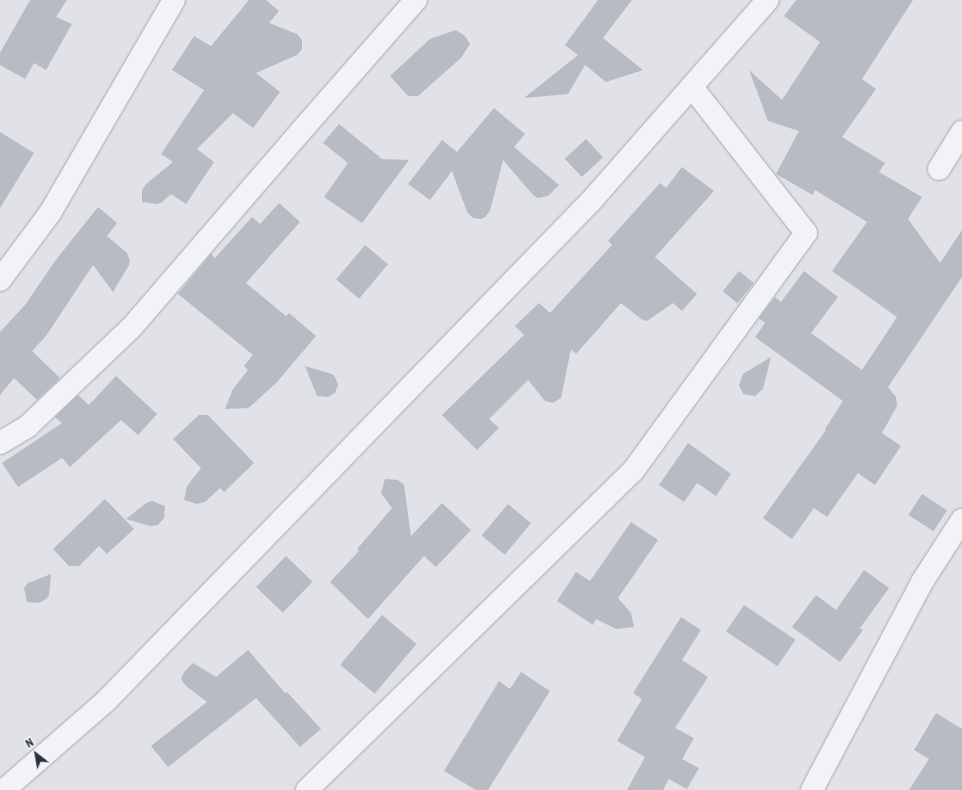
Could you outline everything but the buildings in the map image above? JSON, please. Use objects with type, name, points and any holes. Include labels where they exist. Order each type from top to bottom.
[{"type":"street","points":[[0,280],[50,213],[174,0]]},
{"type":"street","points":[[0,442],[28,426],[131,328],[416,0]]},
{"type":"street","points":[[4,790],[106,701],[592,200],[768,0]]},
{"type":"street","points":[[306,790],[633,471],[806,233],[692,87]]},
{"type":"street","points":[[939,169],[962,132]]},
{"type":"street","points":[[812,790],[922,582],[962,520]]}]
